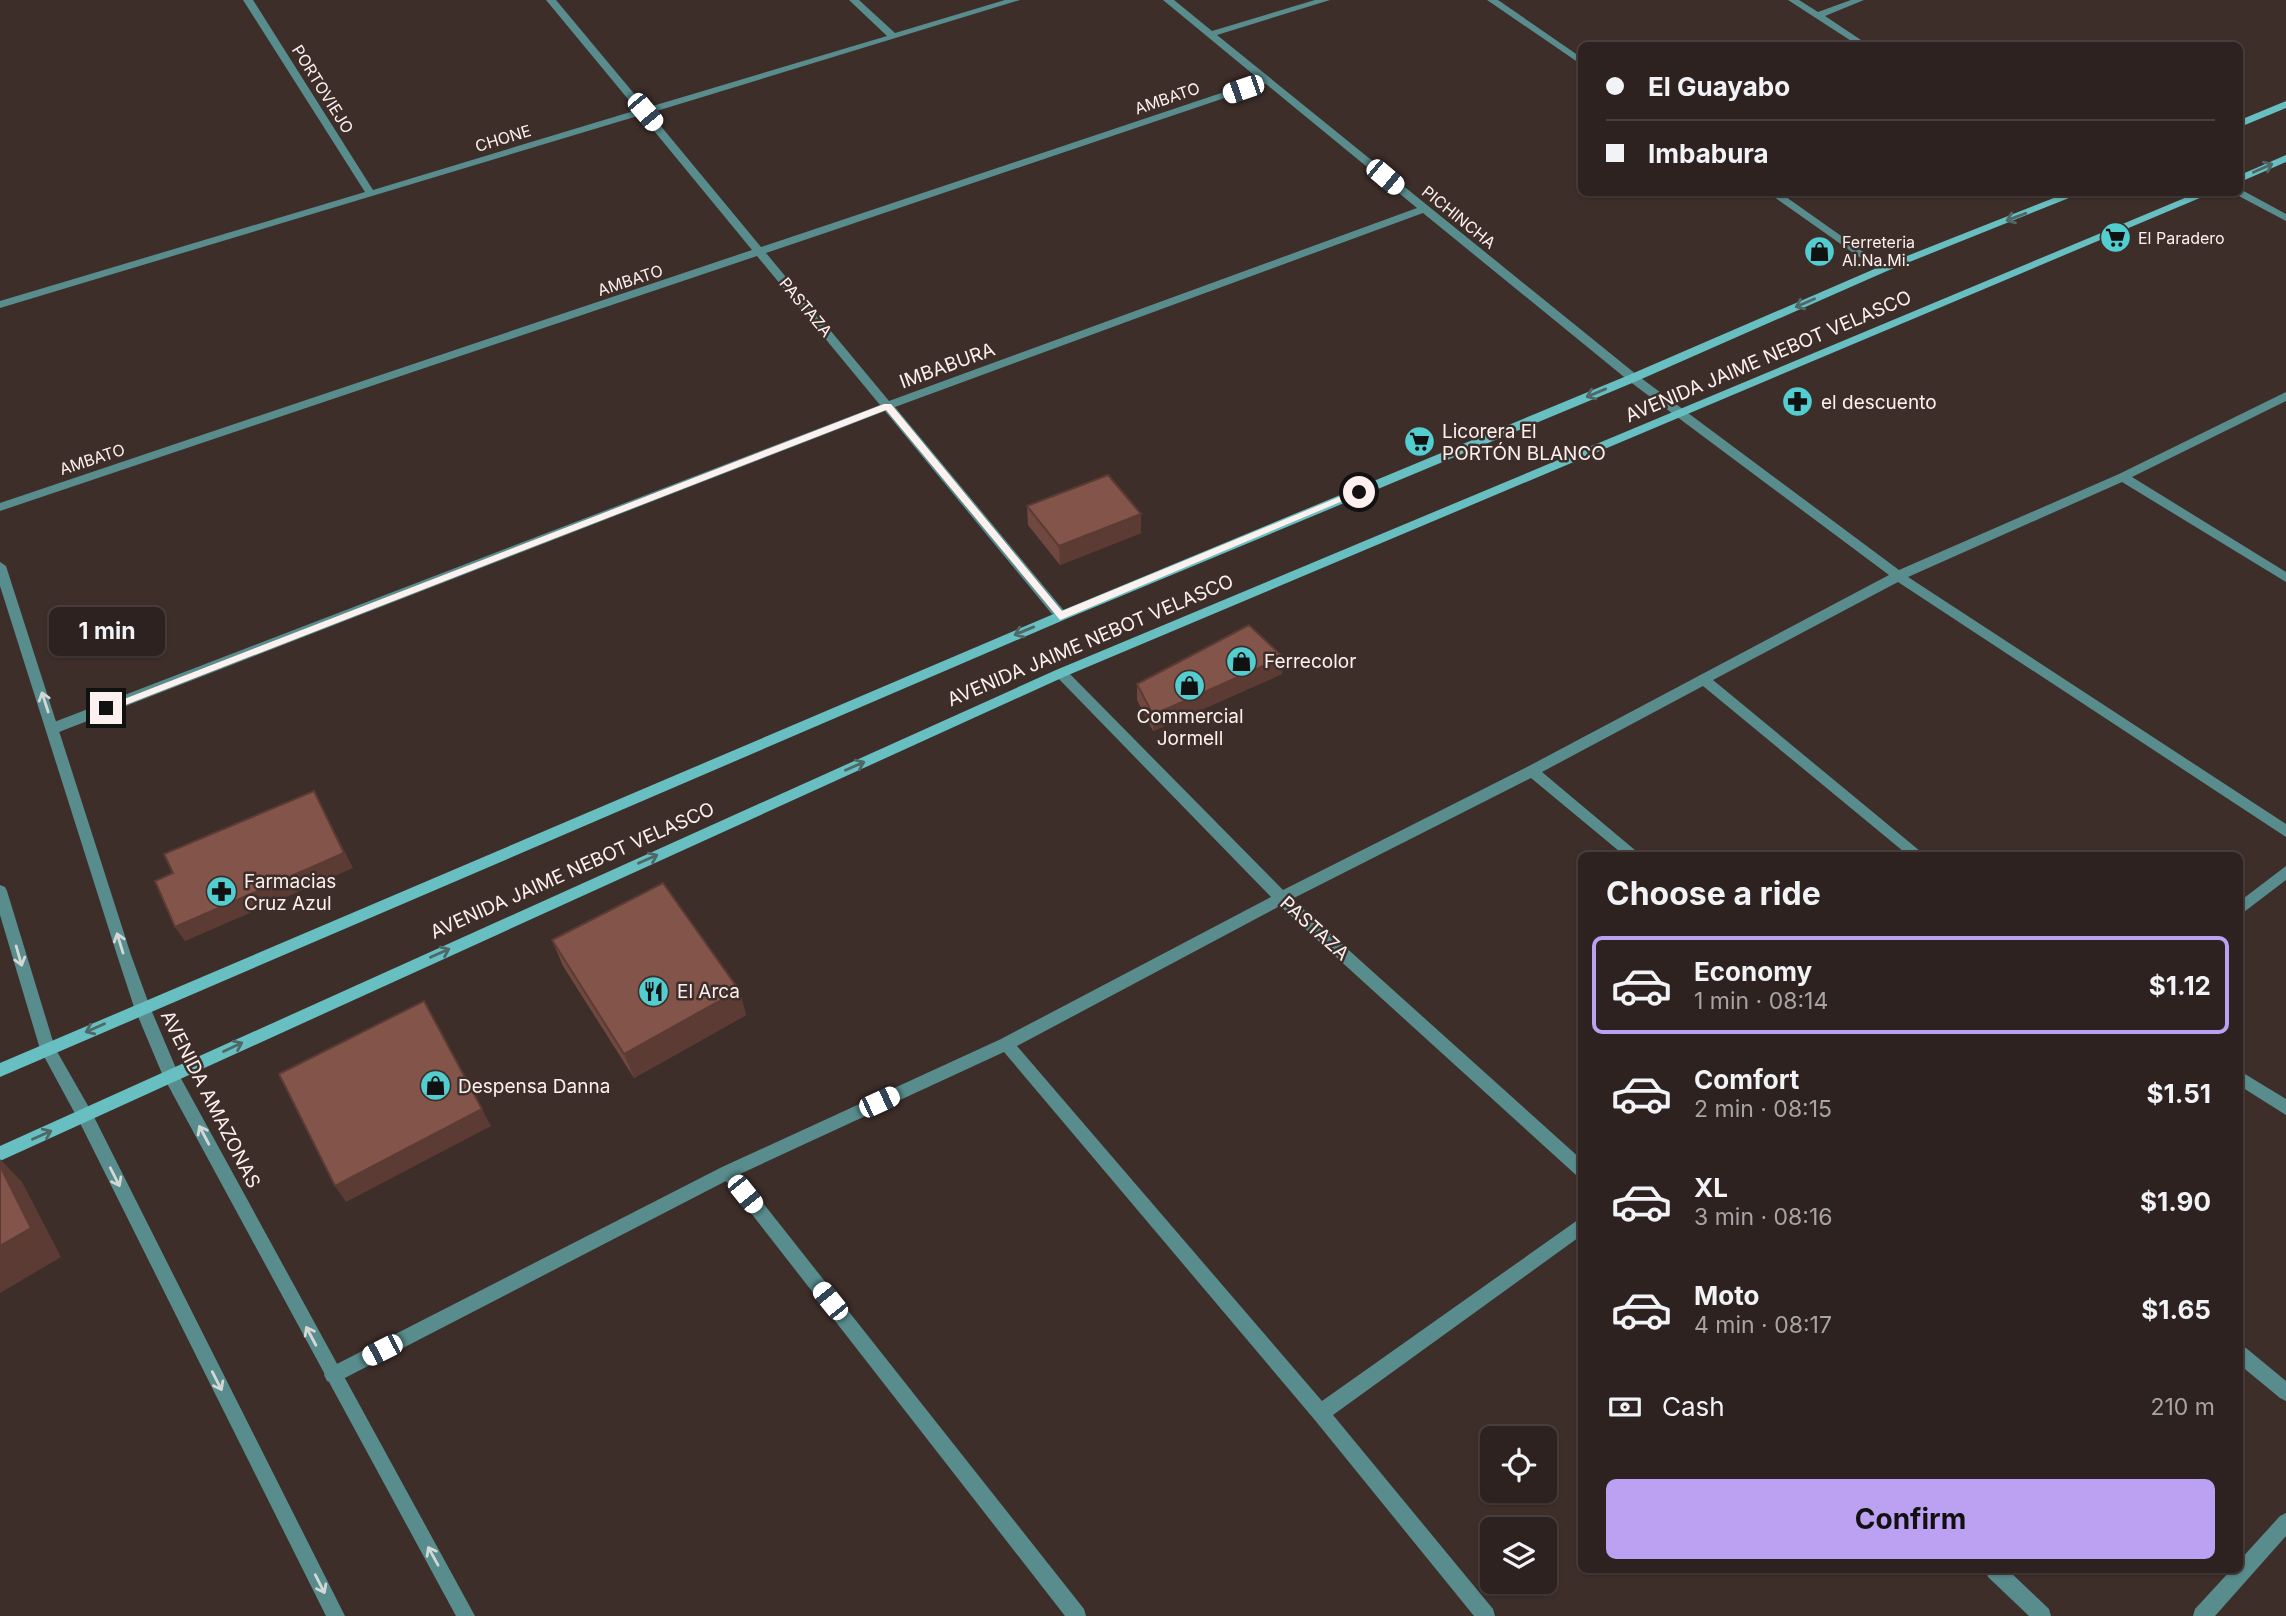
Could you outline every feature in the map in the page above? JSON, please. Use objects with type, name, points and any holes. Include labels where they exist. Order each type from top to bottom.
[{"type":"main road","points":[[2243,123],[2286,104]]},
{"type":"main road","points":[[2243,178],[2286,158]]},
{"type":"main road","name":"AVENIDA JAIME NEBOT VELASCO","points":[[0,1070],[1060,616],[1633,379],[1883,269],[2069,196]]},
{"type":"main road","name":"AVENIDA JAIME NEBOT VELASCO","points":[[0,1154],[1061,673],[2200,196]]},
{"type":"street","name":"PORTOVIEJO","points":[[248,0],[371,194]]},
{"type":"street","name":"PASTAZA","points":[[551,0],[1060,616]]},
{"type":"street","points":[[855,0],[894,37]]},
{"type":"street","name":"CHONE","points":[[0,305],[1014,0]]},
{"type":"street","name":"PICHINCHA","points":[[1168,0],[1633,379],[1898,576],[2286,831]]},
{"type":"street","points":[[1211,34],[1325,0]]},
{"type":"street","points":[[1492,0],[1578,59]]},
{"type":"street","points":[[1793,0],[1860,42]]},
{"type":"street","points":[[1819,15],[1859,0]]},
{"type":"street","name":"AMBATO","points":[[0,507],[1269,80]]},
{"type":"street","points":[[2243,194],[2286,218]]},
{"type":"street","points":[[1778,196],[1883,269]]},
{"type":"street","name":"IMBABURA","points":[[54,728],[887,406],[1423,209]]},
{"type":"street","points":[[333,1375],[728,1172],[1006,1044],[1281,898],[1532,771],[1898,576],[2123,477],[2286,396]]},
{"type":"street","points":[[2123,477],[2286,578]]},
{"type":"street","name":"AVENIDA AMAZONAS","points":[[0,566],[142,1007],[171,1076],[466,1616]]},
{"type":"street","name":"PASTAZA","points":[[1061,673],[1281,898],[1578,1166]]},
{"type":"street","points":[[1704,680],[1914,852]]},
{"type":"street","points":[[1532,771],[1630,852]]},
{"type":"street","points":[[2243,907],[2286,872]]},
{"type":"street","points":[[0,891],[48,1049],[85,1116],[336,1616]]},
{"type":"street","points":[[1006,1044],[1320,1413],[1486,1616]]},
{"type":"street","points":[[2243,1080],[2286,1108]]},
{"type":"street","points":[[728,1172],[1077,1616]]},
{"type":"street","points":[[1320,1413],[1578,1228]]},
{"type":"street","points":[[2243,1356],[2286,1392]]},
{"type":"street","points":[[2243,1570],[2286,1522]]},
{"type":"street","points":[[1998,1573],[2042,1616]]},
{"type":"street","points":[[2202,1616],[2240,1573]]},
{"type":"building","points":[[1108,475],[1141,514],[1059,546],[1027,506]]},
{"type":"building","points":[[1249,625],[1283,657],[1153,715],[1137,684]]},
{"type":"building","points":[[314,791],[344,853],[175,927],[155,881],[173,873],[164,854]]},
{"type":"building","name":"El Arca","points":[[663,883],[739,990],[624,1054],[552,940]]},
{"type":"building","points":[[424,1001],[482,1109],[335,1186],[279,1074]]},
{"type":"building","points":[[0,1166],[31,1228],[0,1246]]},
{"type":"place","name":"El Paradero","points":[[2115,238]]},
{"type":"place","name":"Ferreteria Al.Na.Mi.","points":[[1819,251]]},
{"type":"place","name":"el descuento","points":[[1798,402]]},
{"type":"place","name":"Licorera El PORTÓN BLANCO","points":[[1419,442]]},
{"type":"place","name":"Ferrecolor","points":[[1241,661]]},
{"type":"place","name":"Commercial Jormell","points":[[1190,685]]},
{"type":"place","name":"Farmacias Cruz Azul","points":[[221,892]]},
{"type":"place","name":"El Arca","points":[[654,991]]},
{"type":"place","name":"Despensa Danna","points":[[435,1086]]},
{"type":"route","points":[[106,708],[887,406],[1060,616],[1359,492]]}]
